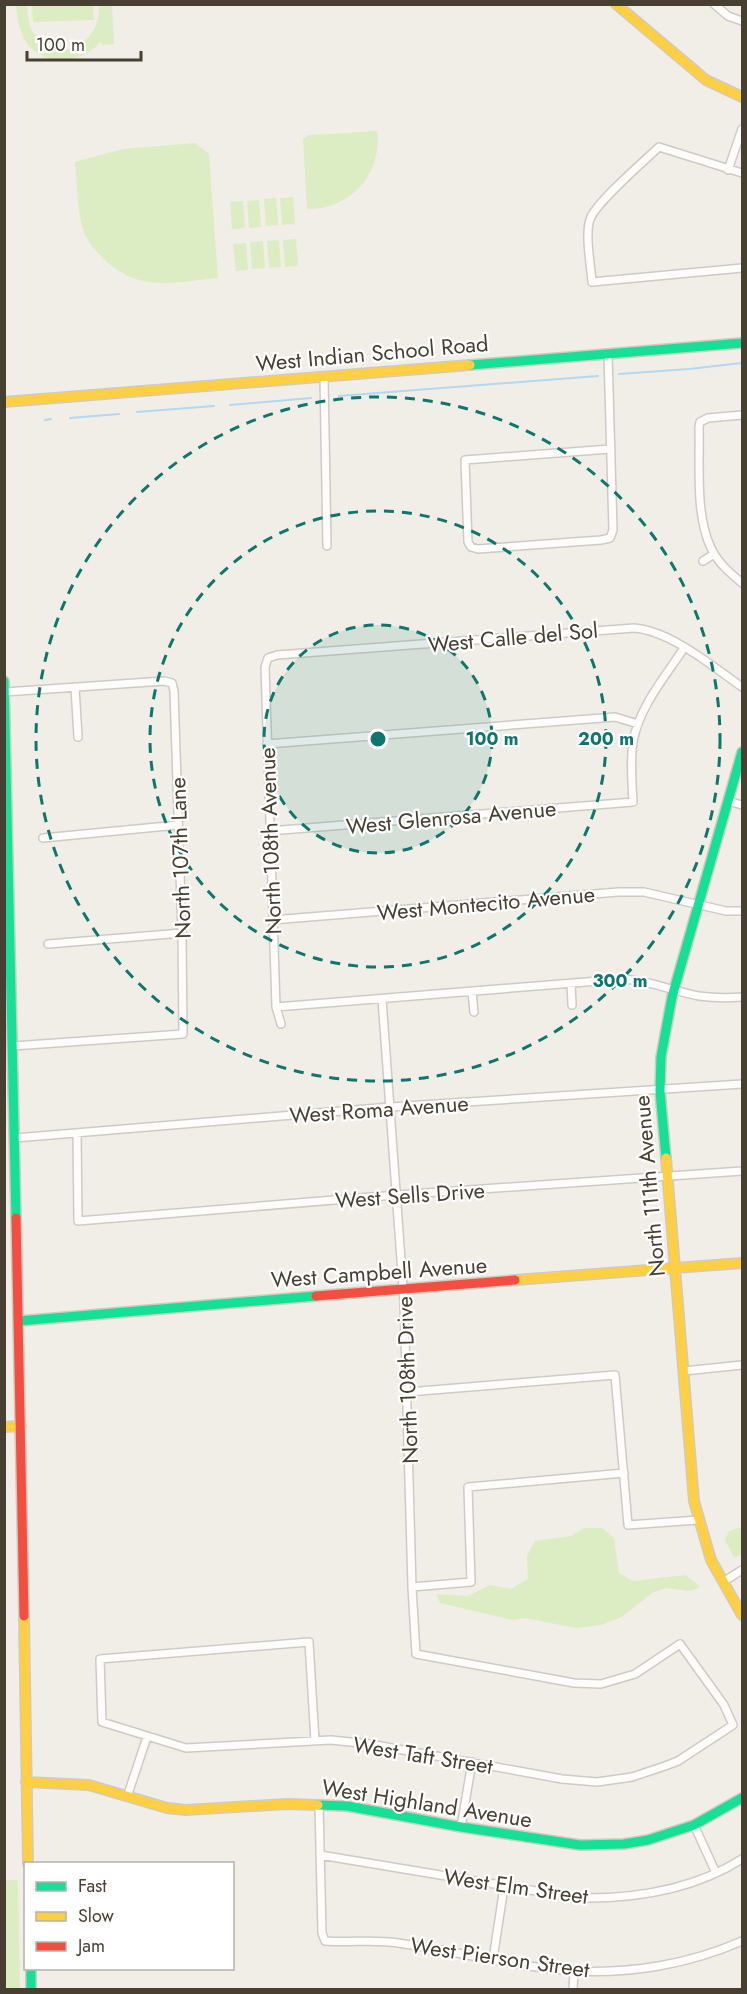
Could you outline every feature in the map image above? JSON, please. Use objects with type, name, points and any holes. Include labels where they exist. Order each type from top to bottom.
[{"type":"street","points":[[616,4],[706,80],[742,97]]},
{"type":"street","points":[[714,4],[728,16],[742,21]]},
{"type":"street","points":[[728,170],[742,129]]},
{"type":"street","points":[[742,174],[658,147],[590,218],[588,243],[592,282],[742,268]]},
{"type":"street","name":"West Indian School Road","points":[[4,402],[742,344]]},
{"type":"street","points":[[608,354],[613,530],[610,538],[489,549],[471,547],[468,542],[465,460],[610,449]]},
{"type":"street","points":[[324,376],[327,546]]},
{"type":"street","points":[[742,415],[708,417],[700,422],[699,428],[702,516],[705,531],[714,554],[742,583]]},
{"type":"street","points":[[703,561],[714,554]]},
{"type":"street","name":"West Calle del Sol","points":[[268,658],[277,655],[634,628],[648,629],[664,635],[742,687]]},
{"type":"street","points":[[267,744],[615,717],[638,724],[648,702],[684,648]]},
{"type":"street","name":"North 108th Avenue","points":[[268,658],[265,667],[272,920],[276,1007],[281,1023]]},
{"type":"street","points":[[4,681],[19,1321],[28,1862]]},
{"type":"street","name":"North 107th Lane","points":[[13,1046],[183,1034],[182,933],[172,683],[164,681],[75,687]]},
{"type":"street","points":[[5,692],[75,687],[78,738]]},
{"type":"street","name":"West Glenrosa Avenue","points":[[269,831],[633,802],[633,745],[638,724]]},
{"type":"street","name":"North 111th Avenue","points":[[742,752],[674,989],[661,1058],[660,1091],[692,1485],[698,1520],[711,1560],[742,1615]]},
{"type":"street","points":[[728,801],[742,805]]},
{"type":"street","points":[[43,838],[178,825]]},
{"type":"street","name":"West Montecito Avenue","points":[[272,920],[618,892],[655,894],[726,911],[742,911]]},
{"type":"street","points":[[48,944],[182,933]]},
{"type":"street","points":[[276,1007],[623,979],[655,983],[708,997],[742,997]]},
{"type":"street","points":[[571,983],[572,1005]]},
{"type":"street","points":[[472,992],[474,1012]]},
{"type":"street","name":"North 108th Drive","points":[[382,999],[404,1289],[416,1654],[574,1683],[602,1684],[635,1674],[680,1644],[724,1706],[733,1725]]},
{"type":"street","name":"West Roma Avenue","points":[[15,1138],[390,1107],[742,1084]]},
{"type":"street","name":"West Sells Drive","points":[[77,1133],[78,1221],[396,1195],[742,1171]]},
{"type":"street","name":"West Campbell Avenue","points":[[19,1321],[742,1263]]},
{"type":"street","points":[[684,1371],[742,1365]]},
{"type":"street","points":[[408,1392],[615,1375],[628,1525],[698,1520]]},
{"type":"street","points":[[4,1427],[21,1426]]},
{"type":"street","points":[[412,1587],[471,1582],[468,1487],[624,1473]]},
{"type":"street","points":[[723,1582],[742,1570]]},
{"type":"street","name":"West Taft Street","points":[[315,1741],[309,1642],[100,1659],[102,1722],[174,1745],[199,1748],[315,1741],[370,1744],[562,1779],[597,1782],[614,1781],[649,1773],[678,1761],[733,1725]]},
{"type":"street","points":[[127,1797],[147,1737]]},
{"type":"street","points":[[461,1827],[471,1762]]},
{"type":"street","name":"West Highland Avenue","points":[[26,1782],[74,1783],[167,1808],[196,1811],[264,1805],[347,1806],[559,1843],[589,1845],[624,1844],[648,1840],[694,1825],[742,1798]]},
{"type":"street","points":[[319,1804],[320,1855]]},
{"type":"street","points":[[694,1825],[716,1873]]},
{"type":"street","name":"West Elm Street","points":[[320,1855],[569,1897],[618,1898],[656,1893],[716,1873],[742,1859]]},
{"type":"street","name":"West Pierson Street","points":[[320,1855],[322,1933],[325,1941],[396,1942],[574,1971],[624,1971],[666,1965],[715,1952],[742,1941]]},
{"type":"street","points":[[493,1959],[504,1887]]},
{"type":"street","points":[[31,1970],[31,1989]]},
{"type":"street","points":[[573,1989],[574,1971]]},
{"type":"green space","points":[[16,5],[27,5],[31,29],[43,42],[53,48],[65,49],[75,47],[85,41],[93,31],[98,19],[99,5],[112,5],[114,44],[102,45],[101,41],[94,49],[84,54],[63,60],[42,56],[26,42],[19,24]]},
{"type":"green space","points":[[32,5],[93,5],[94,20],[33,22]]},
{"type":"green space","points":[[377,131],[375,161],[360,186],[350,196],[337,203],[323,208],[307,209],[303,139],[309,135]]},
{"type":"green space","points":[[195,143],[209,154],[218,278],[158,283],[131,277],[118,270],[97,252],[84,233],[75,162],[123,149]]},
{"type":"green space","points":[[293,197],[295,224],[282,225],[280,198]]},
{"type":"green space","points":[[276,198],[278,225],[266,226],[264,199]]},
{"type":"green space","points":[[259,200],[261,227],[249,228],[247,201]]},
{"type":"green space","points":[[243,201],[245,228],[232,229],[230,202]]},
{"type":"green space","points":[[296,239],[298,266],[285,267],[283,240]]},
{"type":"green space","points":[[279,240],[281,267],[269,268],[267,241]]},
{"type":"green space","points":[[263,241],[265,268],[252,269],[250,242]]},
{"type":"green space","points":[[246,243],[248,270],[236,271],[233,244]]},
{"type":"green space","points":[[742,1527],[742,1554],[734,1558],[725,1540],[729,1531]]},
{"type":"green space","points":[[584,1528],[602,1528],[614,1538],[619,1573],[633,1581],[686,1575],[700,1587],[691,1591],[665,1588],[652,1593],[622,1617],[601,1625],[576,1628],[525,1618],[512,1620],[440,1603],[436,1594],[468,1596],[490,1585],[511,1589],[528,1579],[527,1556],[535,1541],[571,1536]]},
{"type":"green space","points":[[5,1880],[18,1880],[20,1989],[5,1989]]},
{"type":"waterway","points":[[619,374],[742,363]]},
{"type":"waterway","points":[[339,396],[598,376]]},
{"type":"waterway","points":[[230,405],[311,398]]},
{"type":"waterway","points":[[137,412],[214,406]]},
{"type":"waterway","points":[[70,418],[119,414]]},
{"type":"waterway","points":[[45,420],[51,419]]},
{"type":"traffic: fast","points":[[470,365],[742,343]]},
{"type":"traffic: fast","points":[[4,681],[16,1218]]},
{"type":"traffic: fast","points":[[666,1158],[660,1091],[661,1057],[672,997],[742,752]]},
{"type":"traffic: fast","points":[[19,1321],[316,1296]]},
{"type":"traffic: fast","points":[[318,1805],[347,1806],[461,1827],[580,1845],[624,1844],[648,1840],[694,1825],[742,1798]]},
{"type":"traffic: fast","points":[[31,1970],[31,1990]]},
{"type":"traffic: slow","points":[[616,4],[706,80],[742,97]]},
{"type":"traffic: slow","points":[[4,402],[470,365]]},
{"type":"traffic: slow","points":[[666,1158],[694,1501],[711,1560],[742,1615]]},
{"type":"traffic: slow","points":[[515,1280],[742,1263]]},
{"type":"traffic: slow","points":[[4,1427],[21,1426]]},
{"type":"traffic: slow","points":[[24,1616],[28,1862]]},
{"type":"traffic: slow","points":[[26,1782],[89,1785],[167,1808],[186,1810],[287,1804],[318,1805]]},
{"type":"traffic: jam","points":[[16,1218],[24,1616]]},
{"type":"traffic: jam","points":[[316,1296],[515,1280]]}]
